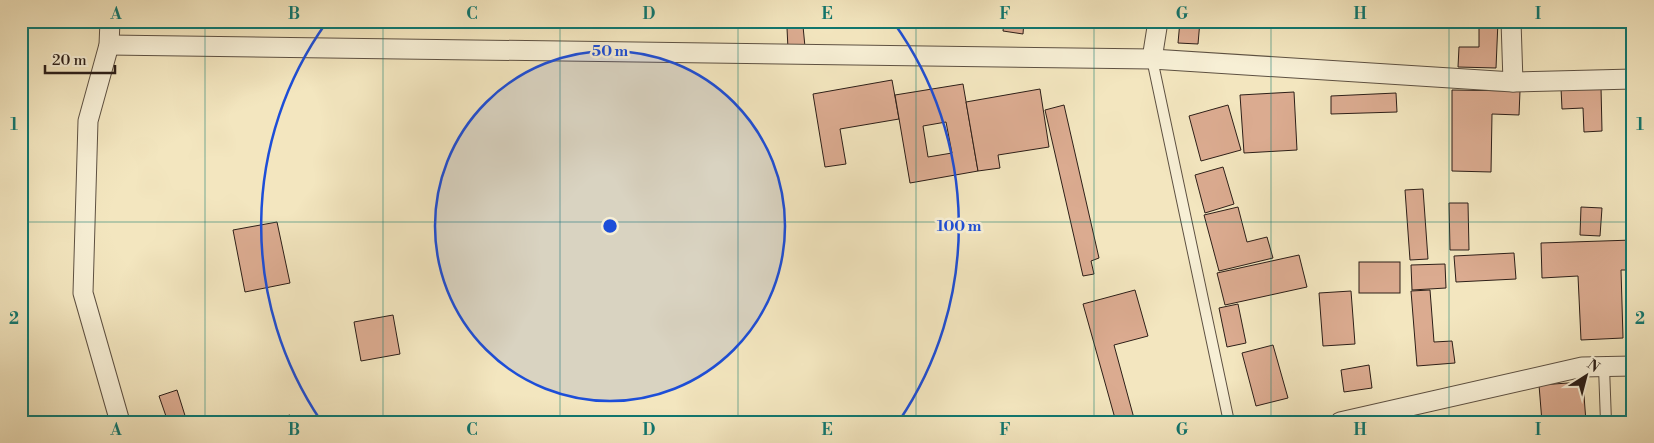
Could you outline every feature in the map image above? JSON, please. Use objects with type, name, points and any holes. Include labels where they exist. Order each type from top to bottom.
[{"type":"street","points":[[110,21],[109,45],[88,121],[83,293],[120,422]]},
{"type":"street","points":[[1152,59],[1158,21]]},
{"type":"street","points":[[1512,21],[1513,82]]},
{"type":"street","points":[[109,45],[1152,59],[1513,82],[1633,79]]},
{"type":"street","points":[[1340,422],[1582,367],[1633,366]]},
{"type":"lane","points":[[1152,59],[1229,422]]},
{"type":"lane","points":[[1604,367],[1606,422]]},
{"type":"building","points":[[1004,21],[1024,21],[1023,34],[1003,31]]},
{"type":"building","points":[[1180,21],[1200,21],[1198,44],[1178,43]]},
{"type":"building","points":[[1479,21],[1498,21],[1496,68],[1458,67],[1459,47],[1479,47]]},
{"type":"building","points":[[803,26],[805,47],[788,49],[787,28]]},
{"type":"building","points":[[892,80],[899,119],[840,129],[846,164],[825,167],[813,94]]},
{"type":"building","points":[[963,84],[978,171],[910,183],[895,95]],"holes":[[[946,122],[952,153],[928,157],[923,126]]]},
{"type":"building","points":[[1626,84],[1633,84],[1633,116],[1626,116]]},
{"type":"building","points":[[1601,87],[1602,131],[1584,132],[1583,108],[1562,109],[1561,88]]},
{"type":"building","points":[[1040,89],[1049,147],[998,155],[1000,168],[978,171],[966,102]]},
{"type":"building","points":[[1452,90],[1520,91],[1519,115],[1492,114],[1491,172],[1452,171]]},
{"type":"building","points":[[1294,92],[1297,150],[1244,153],[1240,95]]},
{"type":"building","points":[[1396,93],[1397,112],[1331,114],[1331,96]]},
{"type":"building","points":[[1064,105],[1099,258],[1091,261],[1094,274],[1083,276],[1045,110]]},
{"type":"building","points":[[1228,105],[1241,150],[1201,161],[1189,116]]},
{"type":"building","points":[[1223,167],[1234,204],[1205,213],[1195,175]]},
{"type":"building","points":[[1423,189],[1428,259],[1410,260],[1405,190]]},
{"type":"building","points":[[1449,203],[1468,203],[1469,250],[1450,250]]},
{"type":"building","points":[[1238,207],[1247,242],[1267,237],[1273,258],[1219,271],[1204,215]]},
{"type":"building","points":[[1581,207],[1602,208],[1600,236],[1580,235]]},
{"type":"building","points":[[277,222],[290,283],[245,292],[233,230]]},
{"type":"building","points":[[1633,240],[1633,270],[1621,270],[1623,338],[1581,340],[1578,276],[1542,278],[1541,243]]},
{"type":"building","points":[[1514,253],[1516,279],[1456,282],[1454,256]]},
{"type":"building","points":[[1299,255],[1307,287],[1225,305],[1217,273]]},
{"type":"building","points":[[1359,262],[1400,262],[1400,293],[1359,293]]},
{"type":"building","points":[[1445,264],[1446,288],[1412,290],[1411,265]]},
{"type":"building","points":[[1135,290],[1148,336],[1114,345],[1135,422],[1116,422],[1083,304]]},
{"type":"building","points":[[1430,290],[1434,342],[1452,341],[1455,363],[1417,366],[1411,291]]},
{"type":"building","points":[[1351,291],[1355,344],[1323,346],[1319,293]]},
{"type":"building","points":[[1238,304],[1246,343],[1227,347],[1219,308]]},
{"type":"building","points":[[393,315],[400,354],[361,361],[354,322]]},
{"type":"building","points":[[1273,345],[1288,398],[1256,406],[1242,353]]},
{"type":"building","points":[[1369,365],[1372,388],[1344,392],[1341,370]]},
{"type":"building","points":[[1633,376],[1633,416],[1629,415]]},
{"type":"building","points":[[1583,382],[1586,422],[1542,422],[1539,385]]},
{"type":"building","points":[[177,390],[187,422],[168,422],[159,396]]},
{"type":"building","points":[[290,415],[292,422],[272,422],[271,420]]}]
